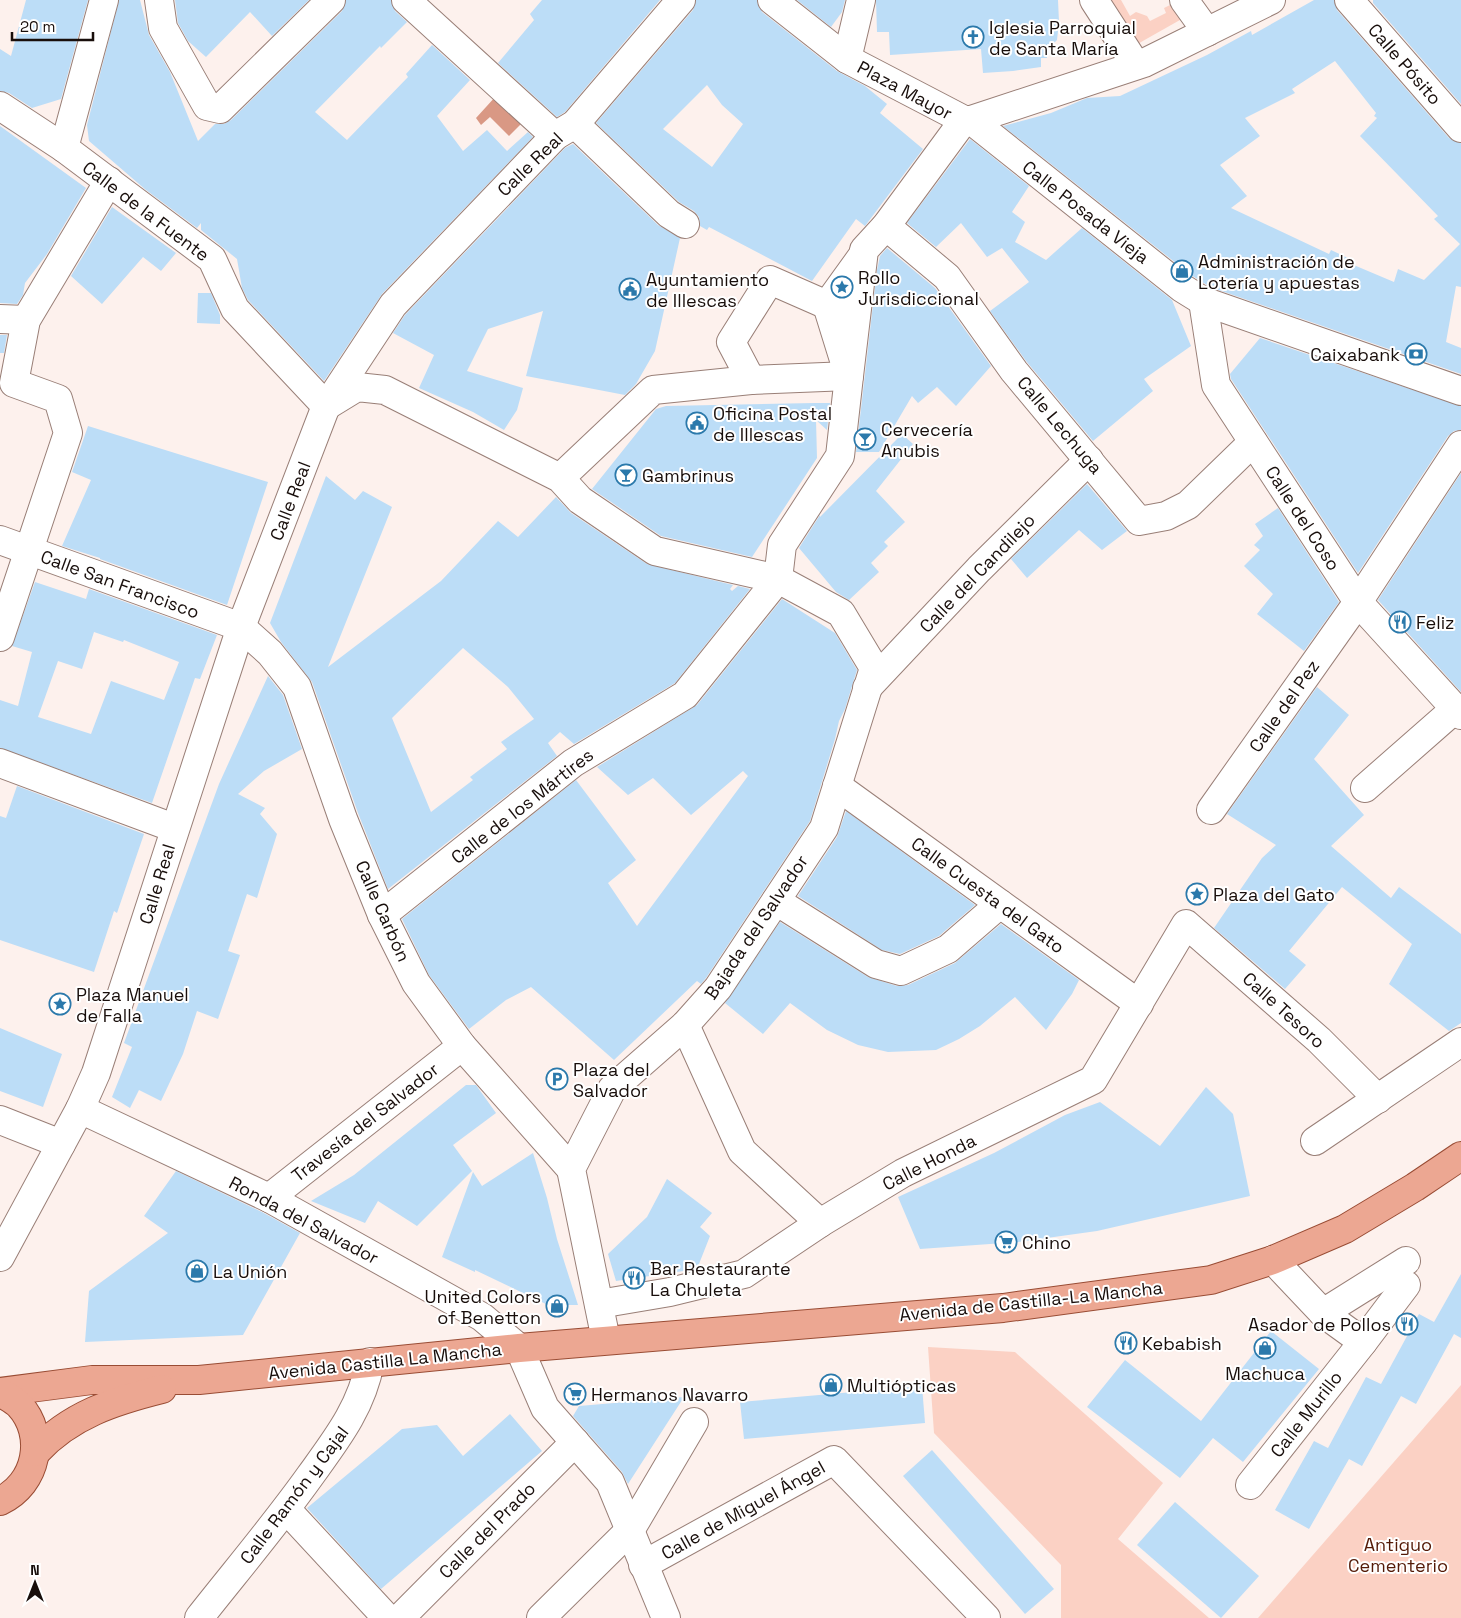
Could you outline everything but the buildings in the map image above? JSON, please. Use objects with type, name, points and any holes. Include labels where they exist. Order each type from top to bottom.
[{"type":"main road","name":"Avenida de Castilla-La Mancha","points":[[570,1343],[1003,1308],[1211,1280],[1273,1260],[1345,1229],[1415,1187],[1461,1156]]},
{"type":"main road","name":"Avenida Castilla La Mancha","points":[[199,1380],[570,1343]]},
{"type":"main road","points":[[0,1392],[92,1380],[199,1380]]},
{"type":"main road","points":[[36,1452],[65,1427],[86,1413],[127,1398],[199,1380]]},
{"type":"main road","points":[[0,1392],[19,1404],[29,1419],[36,1439],[36,1452],[30,1472],[22,1486],[0,1502]]},
{"type":"street","points":[[64,148],[104,0]]},
{"type":"street","points":[[159,0],[163,28],[207,106],[220,109],[331,0]]},
{"type":"street","points":[[406,0],[669,214],[685,224]]},
{"type":"street","name":"Calle Real","points":[[0,1257],[80,1109],[96,1073],[128,980],[174,828],[241,627],[326,406],[393,305],[565,130],[681,0]]},
{"type":"street","name":"Plaza Mayor","points":[[772,0],[847,59],[967,120]]},
{"type":"street","points":[[847,59],[861,0]]},
{"type":"street","points":[[1094,0],[1136,65]]},
{"type":"street","points":[[1184,0],[1207,32]]},
{"type":"street","points":[[326,406],[357,387],[386,390],[560,478],[580,500],[655,551],[778,579],[782,544],[840,456],[864,250],[886,226],[967,120],[1136,65],[1271,0]]},
{"type":"street","name":"Calle Pósito","points":[[1351,0],[1461,128]]},
{"type":"street","name":"Calle de la Fuente","points":[[0,106],[64,148],[212,259],[235,309],[326,406]]},
{"type":"street","name":"Calle Posada Vieja","points":[[967,120],[1182,288],[1203,301],[1461,391]]},
{"type":"street","points":[[0,637],[68,433],[58,399],[14,384],[13,320],[109,182]]},
{"type":"street","name":"Calle Lechuga","points":[[886,226],[947,277],[1014,371],[1139,521],[1166,516],[1188,505],[1253,442]]},
{"type":"street","points":[[827,305],[864,255]]},
{"type":"street","points":[[750,380],[730,342],[770,280],[856,318]]},
{"type":"street","name":"Calle del Coso","points":[[1203,301],[1216,385],[1358,602],[1458,712],[1365,788]]},
{"type":"street","points":[[827,305],[849,376]]},
{"type":"street","points":[[560,478],[653,390],[750,380],[849,376]]},
{"type":"street","name":"Calle del Pez","points":[[1211,810],[1358,602],[1461,445]]},
{"type":"street","name":"Calle del Candilejo","points":[[867,688],[978,569],[1089,460]]},
{"type":"street","name":"Calle San Francisco","points":[[0,540],[241,627]]},
{"type":"street","name":"Bajada del Salvador","points":[[571,1169],[612,1089],[685,1025],[718,988],[824,828],[874,668],[841,613],[778,579]]},
{"type":"street","name":"Calle de los Mártires","points":[[382,915],[573,763],[685,695],[778,579]]},
{"type":"street","name":"Calle Carbón","points":[[241,627],[270,653],[297,687],[343,819],[382,915],[416,983],[462,1046],[571,1169]]},
{"type":"street","points":[[0,764],[174,828]]},
{"type":"street","name":"Calle Cuesta del Gato","points":[[837,786],[1140,1004]]},
{"type":"street","points":[[776,901],[876,964],[901,972],[948,949],[1000,904]]},
{"type":"street","name":"Calle Honda","points":[[599,1304],[670,1292],[744,1274],[820,1223],[902,1174],[1093,1080],[1186,924]]},
{"type":"street","name":"Calle Tesoro","points":[[1186,924],[1319,1040],[1378,1099]]},
{"type":"street","points":[[685,1025],[742,1152],[820,1223]]},
{"type":"street","points":[[1315,1141],[1461,1042]]},
{"type":"street","name":"Travesía del Salvador","points":[[269,1198],[462,1046]]},
{"type":"street","name":"Ronda del Salvador","points":[[80,1109],[269,1198],[482,1317],[519,1348]]},
{"type":"street","points":[[0,1120],[61,1144]]},
{"type":"street","points":[[571,1169],[606,1340]]},
{"type":"street","points":[[1273,1260],[1323,1312],[1363,1342]]},
{"type":"street","name":"Calle Murillo","points":[[1250,1485],[1363,1342],[1406,1273],[1323,1312]]},
{"type":"street","points":[[519,1348],[545,1408],[610,1482],[631,1529],[666,1618]]},
{"type":"street","name":"Calle Ramón y Cajal","points":[[199,1618],[286,1509],[348,1422],[366,1383],[370,1362]]},
{"type":"street","points":[[541,1618],[631,1529],[694,1422]]},
{"type":"street","name":"Calle del Prado","points":[[400,1618],[575,1442]]},
{"type":"street","name":"Calle de Miguel Ángel","points":[[644,1565],[834,1460],[986,1618]]},
{"type":"street","points":[[286,1509],[387,1618]]},
{"type":"green space","points":[[1107,0],[1121,0],[1130,16],[1136,12],[1147,16],[1150,21],[1166,13],[1164,8],[1178,1],[1187,16],[1134,46]]},
{"type":"green space","points":[[928,1347],[1015,1352],[1163,1483],[1118,1539],[1209,1618],[1061,1618],[1061,1565],[934,1433]]},
{"type":"green space","name":"Antiguo Cementerio","points":[[1461,1385],[1461,1618],[1258,1618]]},
{"type":"shaded area","points":[[496,96],[525,120],[509,136],[490,117],[481,125],[476,118]]},
{"type":"place","name":"Iglesia Parroquial de Santa María","points":[[973,37]]},
{"type":"place","name":"Administración de Lotería y apuestas","points":[[1182,271]]},
{"type":"place","name":"Rollo Jurisdiccional","points":[[842,287]]},
{"type":"place","name":"Ayuntamiento de Illescas","points":[[630,289]]},
{"type":"place","name":"Caixabank","points":[[1416,354]]},
{"type":"place","name":"Oficina Postal de Illescas","points":[[697,423]]},
{"type":"place","name":"Cervecería Anubis","points":[[865,439]]},
{"type":"place","name":"Gambrinus","points":[[626,475]]},
{"type":"place","name":"Feliz","points":[[1400,622]]},
{"type":"place","name":"Plaza del Gato","points":[[1197,894]]},
{"type":"place","name":"Plaza Manuel de Falla","points":[[60,1004]]},
{"type":"place","name":"Plaza del Salvador","points":[[557,1079]]},
{"type":"place","name":"Chino","points":[[1006,1242]]},
{"type":"place","name":"La Unión","points":[[197,1271]]},
{"type":"place","name":"Bar Restaurante La Chuleta","points":[[634,1278]]},
{"type":"place","name":"United Colors of Benetton","points":[[557,1306]]},
{"type":"place","name":"Asador de Pollos","points":[[1407,1324]]},
{"type":"place","name":"Kebabish","points":[[1126,1343]]},
{"type":"place","name":"Machuca","points":[[1265,1348]]},
{"type":"place","name":"Multiópticas","points":[[831,1385]]},
{"type":"place","name":"Hermanos Navarro","points":[[575,1394]]}]
